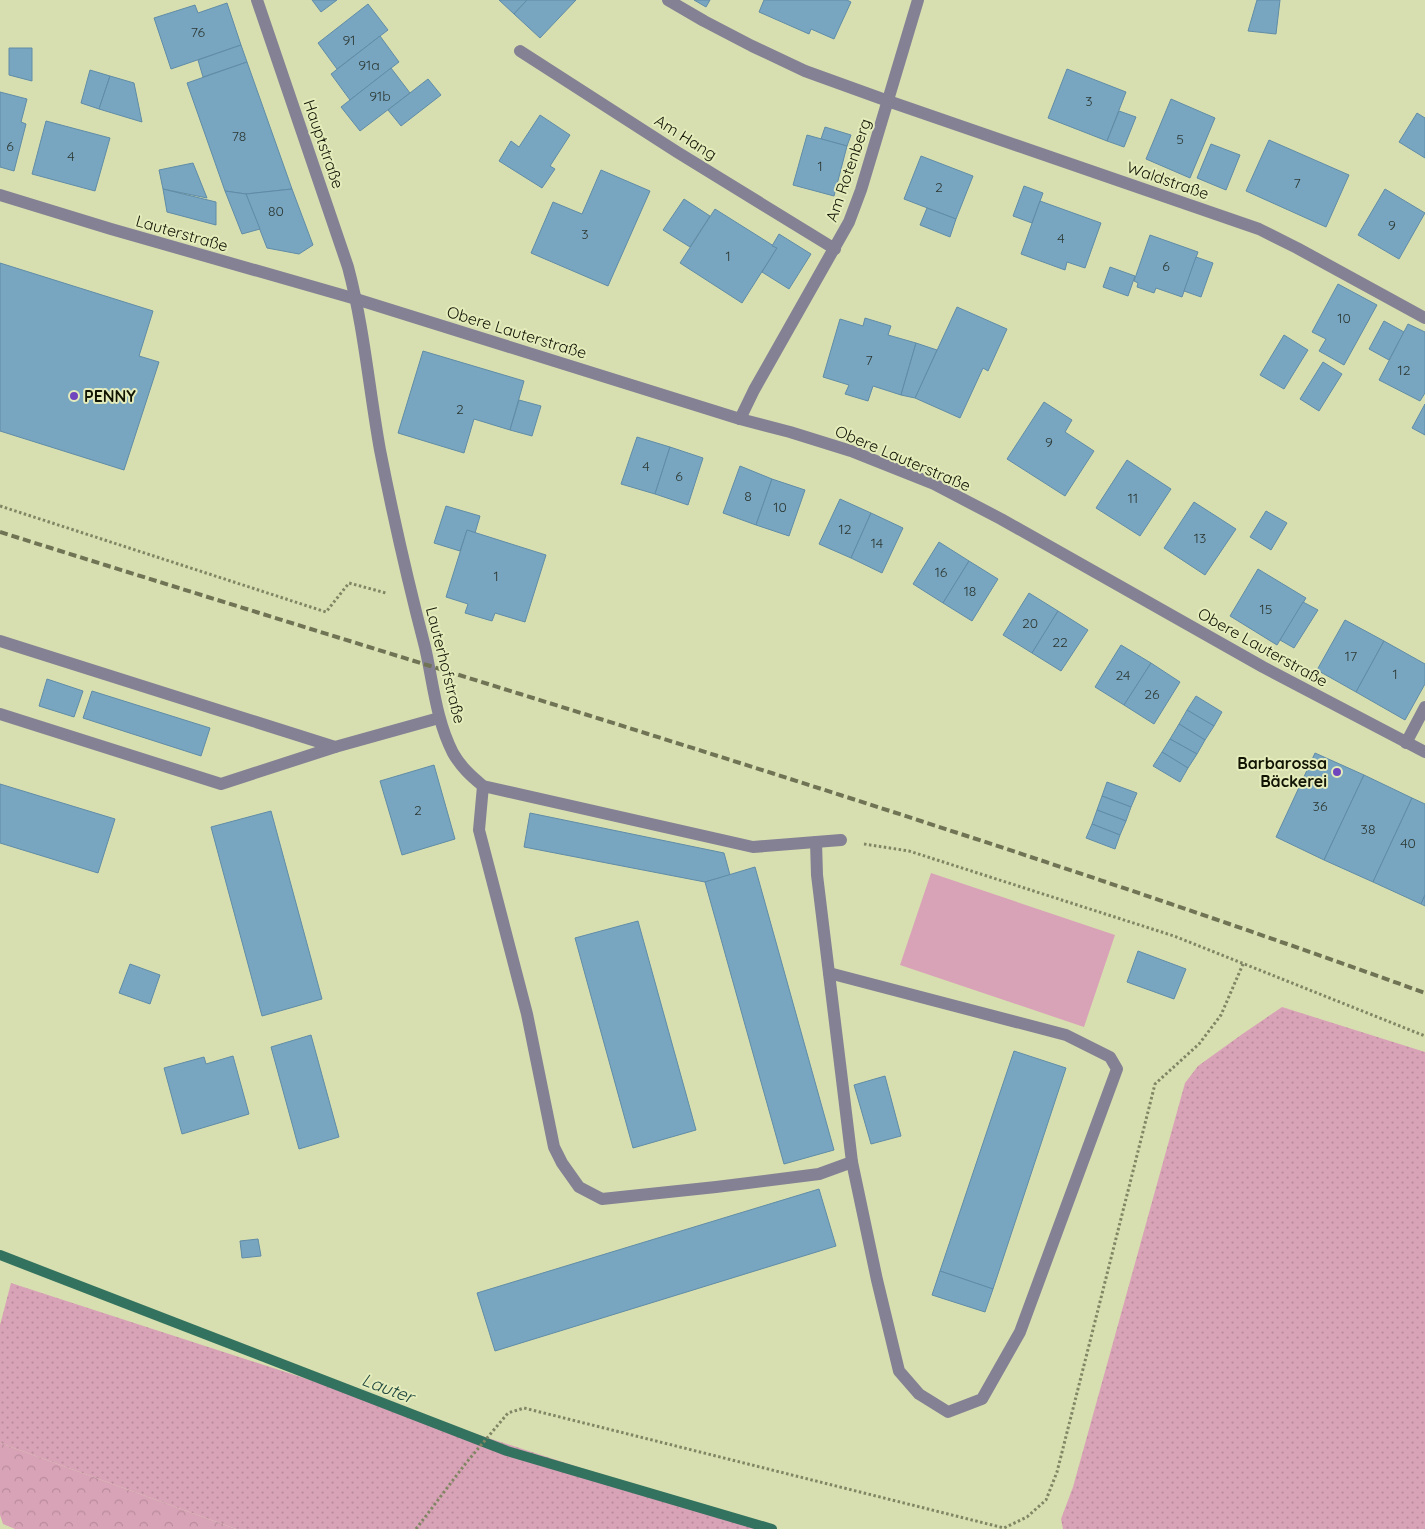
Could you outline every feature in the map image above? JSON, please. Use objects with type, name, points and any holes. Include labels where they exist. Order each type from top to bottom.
[{"type":"street","name":"Hauptstraße","points":[[257,0],[329,209],[348,267],[356,299]]},
{"type":"street","name":"Waldstraße","points":[[668,0],[744,42],[805,71],[1259,229],[1425,318]]},
{"type":"street","name":"Am Rotenberg","points":[[740,419],[754,390],[849,222],[861,190],[918,0]]},
{"type":"street","name":"Am Hang","points":[[520,51],[677,152],[835,249]]},
{"type":"street","name":"Lauterstraße","points":[[0,195],[111,229],[356,299]]},
{"type":"street","name":"Obere Lauterstraße","points":[[356,299],[740,419],[852,451],[934,484],[1001,519],[1263,666],[1425,752]]},
{"type":"street","name":"Lauterhofstraße","points":[[356,299],[380,450],[439,718],[453,752],[466,773],[483,786],[753,847],[841,840]]},
{"type":"street","points":[[0,641],[335,748]]},
{"type":"street","points":[[1406,742],[1425,708]]},
{"type":"street","points":[[0,714],[221,784],[439,718]]},
{"type":"street","points":[[483,786],[479,830],[527,1014],[554,1147],[578,1187],[602,1199],[819,1174],[852,1162]]},
{"type":"street","points":[[816,842],[817,875],[852,1162],[877,1280],[899,1371],[919,1394],[948,1412],[982,1399],[1020,1332],[1117,1069],[1110,1057],[1066,1035],[829,973]]},
{"type":"path","points":[[0,506],[326,612],[350,583],[413,600]]},
{"type":"path","points":[[841,840],[909,851],[1174,936],[1425,1036]]},
{"type":"path","points":[[416,1529],[466,1463],[508,1413],[524,1408],[1004,1528],[1027,1517],[1046,1500],[1057,1472],[1155,1084],[1198,1044],[1221,1015],[1243,964]]},
{"type":"green space","points":[[931,873],[1115,935],[1084,1027],[900,965]]},
{"type":"green space","points":[[1282,1007],[1425,1052],[1425,1529],[1063,1529],[1061,1519],[1073,1487],[1185,1083],[1198,1066]]},
{"type":"green space","points":[[11,1283],[769,1529],[236,1529],[0,1443],[0,1325]]},
{"type":"green space","points":[[0,1443],[236,1529],[15,1529],[3,1524],[0,1515]]},
{"type":"building","points":[[312,0],[337,0],[321,12]]},
{"type":"building","points":[[499,0],[527,0],[514,14]]},
{"type":"building","points":[[527,0],[576,0],[540,38],[514,14]]},
{"type":"building","points":[[694,0],[710,0],[706,7]]},
{"type":"building","points":[[764,0],[847,0],[851,2],[834,39],[811,29],[809,34],[759,12]]},
{"type":"building","points":[[1257,0],[1280,0],[1276,34],[1248,31]]},
{"type":"building","points":[[227,3],[241,45],[171,69],[154,18],[195,5],[198,13]]},
{"type":"building","points":[[368,4],[388,30],[337,69],[318,43]]},
{"type":"building","points":[[380,36],[399,62],[350,100],[331,74]]},
{"type":"building","points":[[241,45],[247,62],[203,77],[198,60]]},
{"type":"building","points":[[9,48],[32,48],[32,81],[9,75]]},
{"type":"building","points":[[247,62],[292,189],[246,194],[225,191],[187,83]]},
{"type":"building","points":[[391,68],[410,93],[360,131],[341,107]]},
{"type":"building","points":[[1067,69],[1126,92],[1107,141],[1048,118]]},
{"type":"building","points":[[90,70],[110,76],[99,109],[81,103]]},
{"type":"building","points":[[110,76],[134,83],[142,122],[99,109]]},
{"type":"building","points":[[428,79],[441,95],[401,126],[388,110]]},
{"type":"building","points":[[0,92],[27,99],[21,122],[26,124],[14,171],[0,167]]},
{"type":"building","points":[[1171,99],[1215,118],[1190,178],[1146,159]]},
{"type":"building","points":[[1119,111],[1136,117],[1124,147],[1107,141]]},
{"type":"building","points":[[1417,113],[1425,118],[1425,158],[1399,142]]},
{"type":"building","points":[[540,115],[570,135],[550,166],[555,169],[542,188],[499,161],[511,141],[519,147]]},
{"type":"building","points":[[46,121],[110,138],[95,191],[32,174]]},
{"type":"building","points":[[825,127],[851,135],[847,146],[821,139]]},
{"type":"building","points":[[807,135],[847,146],[834,196],[793,185]]},
{"type":"building","points":[[1269,140],[1349,175],[1326,227],[1246,191]]},
{"type":"building","points":[[1211,144],[1240,155],[1226,190],[1197,178]]},
{"type":"building","points":[[921,156],[973,176],[956,219],[904,199]]},
{"type":"building","points":[[193,163],[207,198],[163,189],[159,170]]},
{"type":"building","points":[[601,170],[650,191],[608,286],[531,253],[553,202],[582,214]]},
{"type":"building","points":[[1024,186],[1043,193],[1032,223],[1013,216]]},
{"type":"building","points":[[163,189],[216,202],[216,225],[167,212]]},
{"type":"building","points":[[292,189],[313,245],[299,254],[267,248],[246,194]]},
{"type":"building","points":[[1385,189],[1425,213],[1399,259],[1358,235]]},
{"type":"building","points":[[225,191],[246,194],[260,229],[242,234]]},
{"type":"building","points":[[684,199],[710,216],[690,247],[663,230]]},
{"type":"building","points":[[1040,201],[1101,223],[1085,268],[1067,262],[1065,270],[1021,254]]},
{"type":"building","points":[[927,208],[956,219],[950,237],[920,225]]},
{"type":"building","points":[[715,209],[777,248],[742,303],[680,263]]},
{"type":"building","points":[[779,234],[811,254],[789,289],[762,272],[777,248],[772,246]]},
{"type":"building","points":[[1150,235],[1198,252],[1182,297],[1156,288],[1154,293],[1137,287],[1138,283],[1134,281]]},
{"type":"building","points":[[1196,257],[1213,263],[1201,297],[1184,291]]},
{"type":"building","name":"PENNY","points":[[0,263],[153,311],[139,356],[159,362],[124,470],[0,431]]},
{"type":"building","points":[[1110,267],[1135,276],[1128,296],[1103,287]]},
{"type":"building","points":[[1338,284],[1377,305],[1344,365],[1319,351],[1326,339],[1312,332]]},
{"type":"building","points":[[957,307],[1007,329],[988,371],[983,368],[960,418],[915,398]]},
{"type":"building","points":[[865,318],[891,326],[888,335],[916,343],[901,395],[873,386],[868,401],[845,394],[849,385],[823,377],[840,319],[863,326]]},
{"type":"building","points":[[1384,321],[1404,332],[1389,360],[1369,349]]},
{"type":"building","points":[[1408,324],[1425,332],[1425,393],[1420,401],[1379,380]]},
{"type":"building","points":[[1284,335],[1308,350],[1284,389],[1260,375]]},
{"type":"building","points":[[916,343],[937,350],[915,398],[901,395]]},
{"type":"building","points":[[423,351],[524,381],[510,430],[474,419],[464,453],[398,433]]},
{"type":"building","points":[[1323,362],[1342,374],[1319,411],[1300,399]]},
{"type":"building","points":[[519,400],[541,406],[532,436],[510,430]]},
{"type":"building","points":[[1044,402],[1072,420],[1065,432],[1094,451],[1065,496],[1007,459]]},
{"type":"building","points":[[1425,404],[1425,435],[1412,428]]},
{"type":"building","points":[[637,437],[670,447],[655,494],[621,484]]},
{"type":"building","points":[[670,447],[703,458],[688,505],[655,494]]},
{"type":"building","points":[[1127,460],[1171,489],[1140,536],[1096,508]]},
{"type":"building","points":[[740,466],[772,479],[756,525],[723,513]]},
{"type":"building","points":[[772,479],[805,490],[789,536],[756,525]]},
{"type":"building","points":[[840,499],[871,513],[851,558],[819,544]]},
{"type":"building","points":[[1194,502],[1236,529],[1205,575],[1164,548]]},
{"type":"building","points":[[446,506],[480,516],[475,533],[467,530],[460,551],[434,543]]},
{"type":"building","points":[[1266,511],[1287,523],[1271,550],[1250,537]]},
{"type":"building","points":[[871,513],[903,528],[882,573],[851,558]]},
{"type":"building","points":[[467,530],[546,555],[525,622],[495,613],[492,621],[465,613],[468,604],[446,597]]},
{"type":"building","points":[[939,542],[969,561],[943,603],[913,584]]},
{"type":"building","points":[[969,561],[998,579],[972,621],[943,603]]},
{"type":"building","points":[[1258,569],[1306,598],[1277,645],[1230,616]]},
{"type":"building","points":[[1029,593],[1058,611],[1032,653],[1003,635]]},
{"type":"building","points":[[1303,602],[1318,610],[1294,648],[1280,640]]},
{"type":"building","points":[[1058,611],[1088,630],[1061,671],[1032,653]]},
{"type":"building","points":[[1345,620],[1384,641],[1356,692],[1317,670]]},
{"type":"building","points":[[1384,641],[1425,664],[1425,684],[1405,720],[1356,692]]},
{"type":"building","points":[[1121,645],[1151,663],[1124,705],[1095,687]]},
{"type":"building","points":[[1151,663],[1180,682],[1154,724],[1124,705]]},
{"type":"building","points":[[47,679],[83,691],[74,717],[39,706]]},
{"type":"building","points":[[92,691],[210,728],[201,756],[83,718]]},
{"type":"building","points":[[1196,696],[1222,712],[1214,726],[1187,710]]},
{"type":"building","points":[[1187,710],[1214,726],[1205,740],[1179,724]]},
{"type":"building","points":[[1179,724],[1205,740],[1197,754],[1170,739]]},
{"type":"building","points":[[1170,739],[1197,754],[1188,768],[1162,752]]},
{"type":"building","points":[[1162,752],[1188,768],[1180,782],[1153,766]]},
{"type":"building","points":[[1315,753],[1364,775],[1324,860],[1276,837]]},
{"type":"building","points":[[434,765],[455,839],[402,855],[380,781]]},
{"type":"building","points":[[1364,775],[1412,798],[1373,882],[1324,860]]},
{"type":"building","points":[[1107,782],[1137,793],[1131,807],[1102,796]]},
{"type":"building","points":[[0,784],[115,819],[98,873],[0,843]]},
{"type":"building","points":[[1102,796],[1131,807],[1126,821],[1097,810]]},
{"type":"building","points":[[1412,798],[1425,804],[1425,895],[1421,904],[1373,882]]},
{"type":"building","points":[[1097,810],[1126,821],[1120,835],[1092,824]]},
{"type":"building","points":[[271,811],[322,999],[262,1016],[211,827]]},
{"type":"building","points":[[530,813],[724,853],[730,875],[705,882],[524,847]]},
{"type":"building","points":[[1092,824],[1120,835],[1115,849],[1086,838]]},
{"type":"building","points":[[755,867],[834,1150],[784,1164],[705,882]]},
{"type":"building","points":[[1425,895],[1425,906],[1421,904]]},
{"type":"building","points":[[638,921],[696,1130],[633,1148],[575,938]]},
{"type":"building","points":[[1138,951],[1186,969],[1174,999],[1127,982]]},
{"type":"building","points":[[130,964],[160,975],[150,1004],[119,993]]},
{"type":"building","points":[[311,1035],[339,1137],[299,1149],[271,1047]]},
{"type":"building","points":[[1014,1051],[1066,1068],[993,1289],[940,1271]]},
{"type":"building","points":[[233,1056],[249,1114],[182,1134],[164,1068],[204,1057],[206,1064]]},
{"type":"building","points":[[885,1076],[901,1136],[871,1144],[854,1085]]},
{"type":"building","points":[[819,1189],[836,1246],[495,1351],[477,1293]]},
{"type":"building","points":[[258,1239],[261,1256],[242,1258],[240,1241]]},
{"type":"building","points":[[940,1271],[993,1289],[985,1312],[932,1295]]},
{"type":"waterway","name":"Lauter","points":[[0,1255],[507,1451],[772,1529]]},
{"type":"railway","points":[[0,532],[893,812],[1071,870],[1425,993]]},
{"type":"place","name":"PENNY","points":[[74,396]]},
{"type":"place","name":"Barbarossa Bäckerei","points":[[1337,772]]}]
